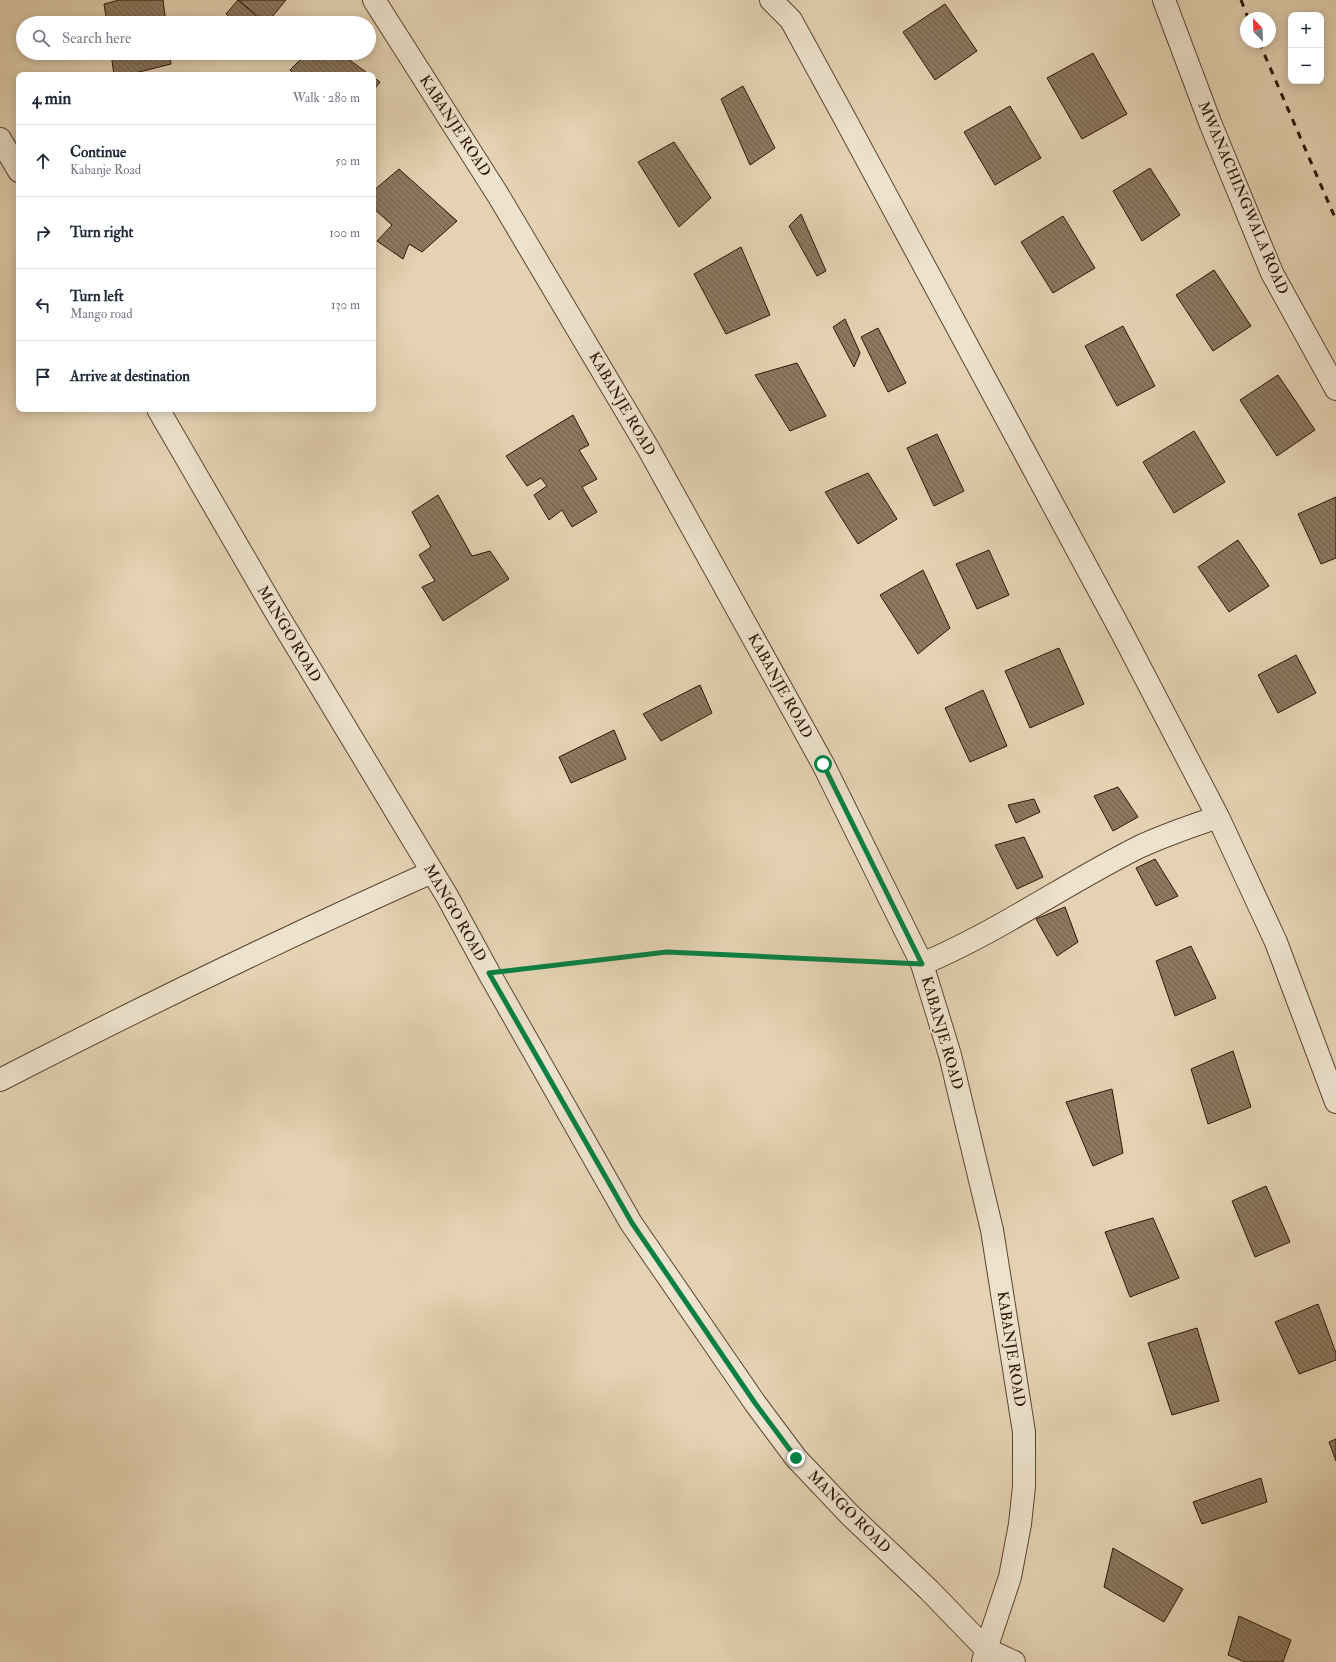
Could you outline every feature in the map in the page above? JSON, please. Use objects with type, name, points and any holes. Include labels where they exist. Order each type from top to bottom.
[{"type":"street","name":"KABANJE ROAD","points":[[374,0],[498,195],[648,448],[823,764],[922,964],[950,1054],[992,1230],[1024,1432],[1024,1486],[1020,1524],[1010,1577],[985,1656]]},
{"type":"street","points":[[771,0],[791,20],[1121,631],[1218,817],[1276,942],[1336,1102]]},
{"type":"street","name":"MWANACHINGWALA ROAD","points":[[1164,0],[1211,125],[1272,273],[1335,385]]},
{"type":"street","points":[[0,139],[16,167]]},
{"type":"street","name":"MANGO ROAD","points":[[160,412],[278,616],[432,872],[632,1223],[755,1403],[802,1464],[850,1515],[929,1590],[985,1656],[1014,1662]]},
{"type":"street","points":[[922,964],[990,932],[1063,888],[1138,848],[1167,834],[1218,817]]},
{"type":"street","points":[[0,1080],[98,1030],[333,916],[432,872]]},
{"type":"path","points":[[489,973],[667,952],[922,964]]},
{"type":"building","points":[[119,0],[163,0],[165,16],[106,16],[104,4]]},
{"type":"building","points":[[238,0],[256,16],[228,16],[226,14]]},
{"type":"building","points":[[238,0],[286,0],[273,16],[258,16]]},
{"type":"building","points":[[945,4],[977,51],[935,80],[903,32]]},
{"type":"building","points":[[1093,53],[1127,114],[1082,139],[1047,78]]},
{"type":"building","points":[[112,60],[170,60],[171,64],[139,72],[114,72]]},
{"type":"building","points":[[300,60],[350,60],[366,72],[292,72],[290,70]]},
{"type":"building","points":[[376,79],[380,82],[376,87]]},
{"type":"building","points":[[743,86],[775,148],[750,165],[721,99]]},
{"type":"building","points":[[1010,106],[1041,158],[995,185],[964,132]]},
{"type":"building","points":[[674,142],[711,198],[679,227],[638,162]]},
{"type":"building","points":[[1150,168],[1180,215],[1142,241],[1113,191]]},
{"type":"building","points":[[399,169],[457,221],[422,252],[409,244],[403,259],[377,241],[392,225],[376,211],[376,188]]},
{"type":"building","points":[[801,214],[826,271],[817,276],[789,226]]},
{"type":"building","points":[[1063,216],[1095,268],[1053,293],[1021,242]]},
{"type":"building","points":[[741,247],[770,315],[726,334],[694,274]]},
{"type":"building","points":[[1214,270],[1251,326],[1213,351],[1176,295]]},
{"type":"building","points":[[845,319],[860,353],[854,367],[833,327]]},
{"type":"building","points":[[1123,326],[1155,386],[1117,406],[1085,346]]},
{"type":"building","points":[[878,328],[906,383],[888,392],[861,337]]},
{"type":"building","points":[[797,363],[826,416],[790,431],[755,375]]},
{"type":"building","points":[[1278,375],[1315,430],[1277,456],[1240,400]]},
{"type":"building","points":[[573,415],[589,445],[579,450],[597,479],[582,487],[597,512],[572,527],[562,510],[549,520],[534,495],[547,486],[541,478],[527,486],[506,456]]},
{"type":"building","points":[[1194,431],[1225,482],[1174,513],[1143,462]]},
{"type":"building","points":[[937,434],[964,491],[934,506],[907,448]]},
{"type":"building","points":[[868,473],[897,519],[858,544],[825,492]]},
{"type":"building","points":[[438,495],[472,556],[490,551],[509,579],[443,621],[422,587],[435,581],[419,555],[431,547],[412,512]]},
{"type":"building","points":[[1336,497],[1336,558],[1321,564],[1298,514]]},
{"type":"building","points":[[1238,540],[1269,586],[1229,612],[1198,567]]},
{"type":"building","points":[[989,550],[1009,595],[977,609],[956,564]]},
{"type":"building","points":[[923,570],[950,628],[918,654],[880,595]]},
{"type":"building","points":[[1059,648],[1084,704],[1030,728],[1005,671]]},
{"type":"building","points":[[1296,655],[1316,693],[1278,713],[1258,675]]},
{"type":"building","points":[[700,685],[712,713],[661,741],[643,714]]},
{"type":"building","points":[[983,690],[1007,746],[970,762],[945,708]]},
{"type":"building","points":[[614,730],[626,759],[571,783],[559,757]]},
{"type":"building","points":[[1118,787],[1138,817],[1113,831],[1094,796]]},
{"type":"building","points":[[1034,799],[1040,812],[1016,823],[1008,805]]},
{"type":"building","points":[[1024,837],[1043,877],[1017,889],[995,845]]},
{"type":"building","points":[[1155,859],[1178,896],[1156,906],[1136,868]]},
{"type":"building","points":[[1065,907],[1078,942],[1057,956],[1036,919]]},
{"type":"building","points":[[1191,946],[1216,998],[1175,1016],[1156,961]]},
{"type":"building","points":[[1233,1051],[1251,1107],[1208,1124],[1191,1069]]},
{"type":"building","points":[[1112,1089],[1123,1153],[1093,1166],[1066,1102]]},
{"type":"building","points":[[1266,1186],[1290,1242],[1255,1257],[1232,1201]]},
{"type":"building","points":[[1153,1218],[1179,1278],[1130,1297],[1105,1232]]},
{"type":"building","points":[[1318,1304],[1336,1353],[1336,1360],[1299,1374],[1275,1322]]},
{"type":"building","points":[[1197,1328],[1219,1401],[1172,1415],[1148,1343]]},
{"type":"building","points":[[1336,1439],[1336,1461],[1329,1442]]},
{"type":"building","points":[[1261,1478],[1267,1502],[1202,1524],[1193,1502]]},
{"type":"building","points":[[1113,1548],[1183,1589],[1164,1622],[1104,1587]]},
{"type":"building","points":[[1239,1616],[1291,1640],[1283,1662],[1245,1662],[1228,1655]]},
{"type":"railway","points":[[1241,0],[1246,12]]},
{"type":"railway","points":[[1262,48],[1336,220]]},
{"type":"route","points":[[796,1458],[755,1403],[632,1223],[489,973],[667,952],[922,964],[823,764]]}]
